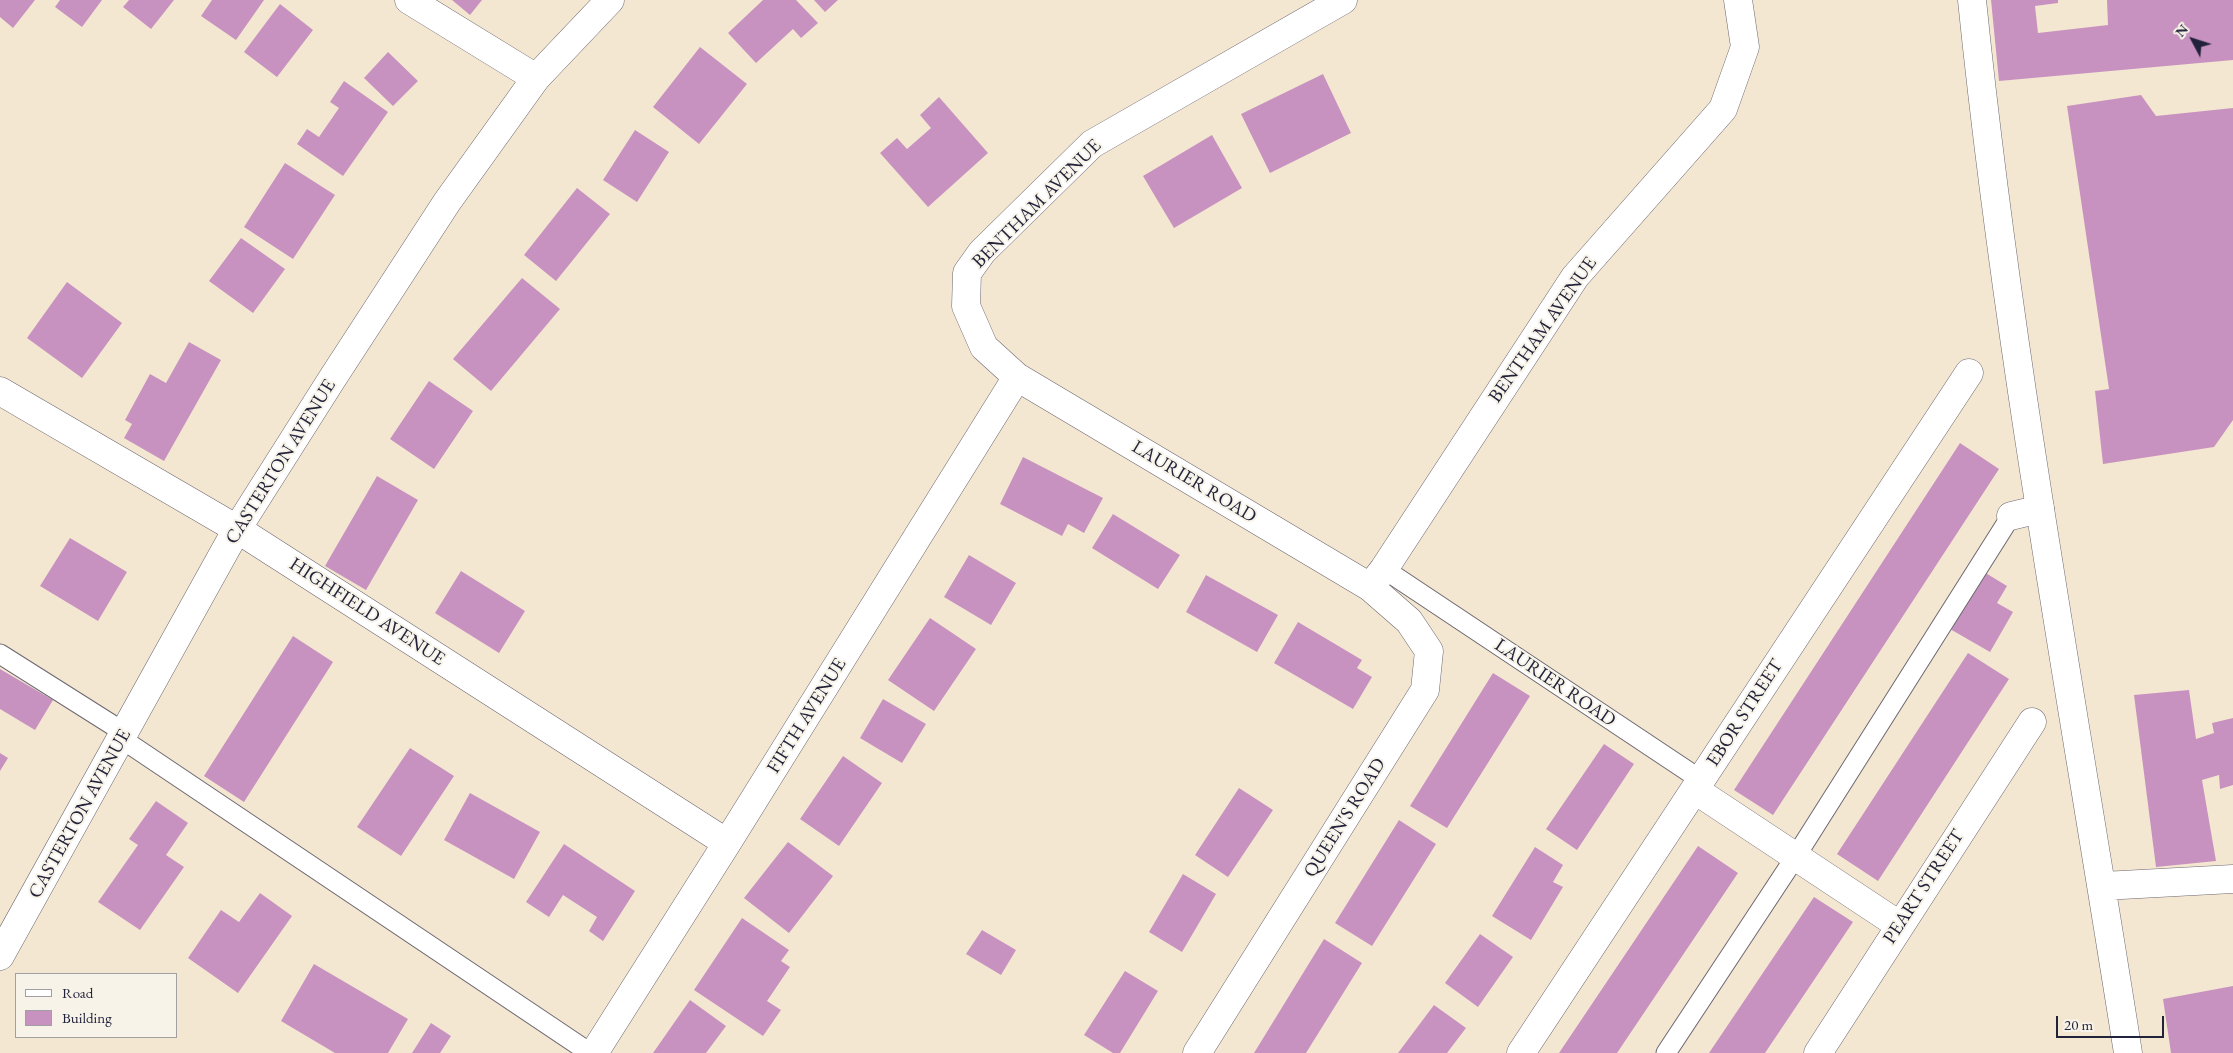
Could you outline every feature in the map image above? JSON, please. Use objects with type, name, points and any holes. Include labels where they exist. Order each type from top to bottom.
[{"type":"main road","points":[[409,0],[536,78]]},
{"type":"main road","name":"CASTERTON AVENUE","points":[[0,956],[237,529],[447,202],[536,78],[610,0]]},
{"type":"main road","name":"BENTHAM AVENUE","points":[[1377,578],[1574,277],[1723,109],[1745,47],[1738,0]]},
{"type":"main road","points":[[1972,0],[1984,120],[2040,508],[2128,1053]]},
{"type":"main road","name":"BENTHAM AVENUE","points":[[1017,377],[984,347],[966,306],[967,273],[982,252],[1092,144],[1339,1]]},
{"type":"main road","name":"EBOR STREET","points":[[1521,1053],[1969,372]]},
{"type":"main road","name":"LAURIER ROAD","points":[[1017,377],[1377,578]]},
{"type":"main road","name":"FIFTH AVENUE","points":[[594,1053],[1017,377]]},
{"type":"main road","name":"HIGHFIELD AVENUE","points":[[0,391],[237,529],[727,843]]},
{"type":"main road","points":[[2011,516],[2040,508]]},
{"type":"main road","name":"QUEEN'S ROAD","points":[[1197,1053],[1426,690],[1428,651],[1409,621],[1377,578]]},
{"type":"main road","name":"PEART STREET","points":[[1818,1053],[2032,722]]},
{"type":"main road","name":"LAURIER ROAD","points":[[1698,785],[1796,856],[1899,925]]},
{"type":"main road","points":[[2102,886],[2233,880]]},
{"type":"lane","points":[[1666,1053],[1796,856],[2011,516]]},
{"type":"lane","name":"LAURIER ROAD","points":[[1377,578],[1698,785]]},
{"type":"lane","points":[[0,654],[590,1053]]},
{"type":"building","points":[[0,0],[35,0],[13,28],[0,17]]},
{"type":"building","points":[[60,0],[102,0],[82,27],[55,7]]},
{"type":"building","points":[[129,0],[174,0],[151,29],[123,7]]},
{"type":"building","points":[[212,0],[264,0],[236,40],[201,16]]},
{"type":"building","points":[[452,0],[482,0],[470,15]]},
{"type":"building","points":[[763,0],[796,0],[818,23],[801,38],[793,29],[756,63],[728,33]]},
{"type":"building","points":[[814,0],[838,0],[825,12]]},
{"type":"building","points":[[1991,0],[2058,0],[2058,3],[2035,6],[2038,33],[2108,25],[2107,0],[2233,0],[2233,60],[1999,81]]},
{"type":"building","points":[[280,4],[313,30],[277,77],[244,52]]},
{"type":"building","points":[[700,47],[747,84],[699,144],[653,107]]},
{"type":"building","points":[[388,52],[418,81],[393,106],[364,78]]},
{"type":"building","points":[[1323,74],[1351,133],[1270,173],[1241,114]]},
{"type":"building","points":[[344,81],[388,112],[343,176],[297,144],[307,129],[319,137],[339,108],[330,102]]},
{"type":"building","points":[[2141,95],[2156,116],[2233,108],[2233,420],[2214,447],[2103,464],[2095,391],[2109,389],[2067,106]]},
{"type":"building","points":[[939,97],[988,153],[928,207],[880,153],[897,138],[907,149],[931,128],[920,115]]},
{"type":"building","points":[[635,130],[669,152],[637,202],[603,180]]},
{"type":"building","points":[[1212,135],[1242,188],[1174,228],[1143,176]]},
{"type":"building","points":[[285,163],[335,195],[293,259],[244,227]]},
{"type":"building","points":[[577,188],[610,214],[556,281],[524,255]]},
{"type":"building","points":[[241,238],[285,269],[253,313],[209,281]]},
{"type":"building","points":[[522,278],[560,309],[491,391],[453,359]]},
{"type":"building","points":[[67,282],[122,323],[82,378],[27,338]]},
{"type":"building","points":[[189,342],[221,360],[164,461],[124,438],[132,424],[125,420],[150,374],[166,383]]},
{"type":"building","points":[[429,381],[473,411],[434,469],[390,439]]},
{"type":"building","points":[[1960,443],[1999,469],[1773,815],[1734,790]]},
{"type":"building","points":[[1023,457],[1103,498],[1084,533],[1068,524],[1062,536],[1000,504]]},
{"type":"building","points":[[377,476],[418,500],[366,590],[325,566]]},
{"type":"building","points":[[1113,514],[1180,555],[1158,589],[1092,548]]},
{"type":"building","points":[[70,538],[127,572],[98,621],[40,586]]},
{"type":"building","points":[[969,555],[1016,583],[991,625],[944,597]]},
{"type":"building","points":[[461,571],[525,611],[499,653],[435,613]]},
{"type":"building","points":[[1984,572],[2007,586],[1997,603],[2013,612],[1990,652],[1950,629]]},
{"type":"building","points":[[1206,575],[1278,615],[1257,652],[1186,612]]},
{"type":"building","points":[[930,618],[976,649],[934,711],[888,680]]},
{"type":"building","points":[[1298,622],[1362,660],[1357,668],[1372,677],[1353,709],[1274,663]]},
{"type":"building","points":[[293,636],[333,662],[244,802],[204,776]]},
{"type":"building","points":[[1968,653],[2009,679],[1878,881],[1837,854]]},
{"type":"building","points":[[0,669],[53,700],[35,730],[0,709]]},
{"type":"building","points":[[1493,673],[1530,696],[1447,828],[1410,806]]},
{"type":"building","points":[[2189,690],[2196,739],[2214,733],[2212,723],[2233,718],[2233,785],[2220,789],[2219,775],[2202,780],[2216,861],[2156,867],[2134,695]]},
{"type":"building","points":[[883,699],[926,724],[902,763],[860,738]]},
{"type":"building","points":[[1604,744],[1634,764],[1577,850],[1546,829]]},
{"type":"building","points":[[410,748],[454,776],[401,856],[357,827]]},
{"type":"building","points":[[0,753],[8,758],[0,771]]},
{"type":"building","points":[[843,756],[882,783],[839,846],[800,819]]},
{"type":"building","points":[[1239,788],[1273,810],[1228,877],[1195,855]]},
{"type":"building","points":[[470,793],[540,832],[514,879],[444,840]]},
{"type":"building","points":[[156,801],[188,823],[166,855],[184,867],[140,930],[98,902],[138,845],[129,839]]},
{"type":"building","points":[[1399,820],[1436,844],[1372,946],[1335,923]]},
{"type":"building","points":[[788,842],[833,876],[789,933],[744,898]]},
{"type":"building","points":[[564,844],[635,891],[603,941],[589,931],[597,917],[563,895],[549,917],[526,902]]},
{"type":"building","points":[[1698,846],[1738,873],[1617,1053],[1559,1053]]},
{"type":"building","points":[[1535,847],[1563,865],[1553,882],[1563,887],[1531,940],[1492,916]]},
{"type":"building","points":[[1183,874],[1216,894],[1182,952],[1149,932]]},
{"type":"building","points":[[260,893],[292,916],[238,993],[188,958],[221,910],[239,922]]},
{"type":"building","points":[[1814,897],[1853,922],[1765,1053],[1709,1053]]},
{"type":"building","points":[[742,918],[789,950],[781,961],[790,967],[767,1001],[781,1010],[763,1036],[694,990]]},
{"type":"building","points":[[982,930],[1016,950],[1001,975],[966,954]]},
{"type":"building","points":[[1480,934],[1513,957],[1478,1007],[1445,983]]},
{"type":"building","points":[[1324,939],[1362,963],[1306,1053],[1254,1053]]},
{"type":"building","points":[[314,964],[408,1019],[388,1053],[335,1053],[281,1021]]},
{"type":"building","points":[[1125,971],[1158,991],[1120,1053],[1113,1053],[1084,1035]]},
{"type":"building","points":[[2233,986],[2233,1053],[2171,1053],[2163,999]]},
{"type":"building","points":[[690,1000],[726,1026],[706,1053],[653,1053]]},
{"type":"building","points":[[1434,1005],[1466,1028],[1447,1053],[1398,1053]]},
{"type":"building","points":[[431,1023],[451,1036],[440,1053],[412,1053]]}]
